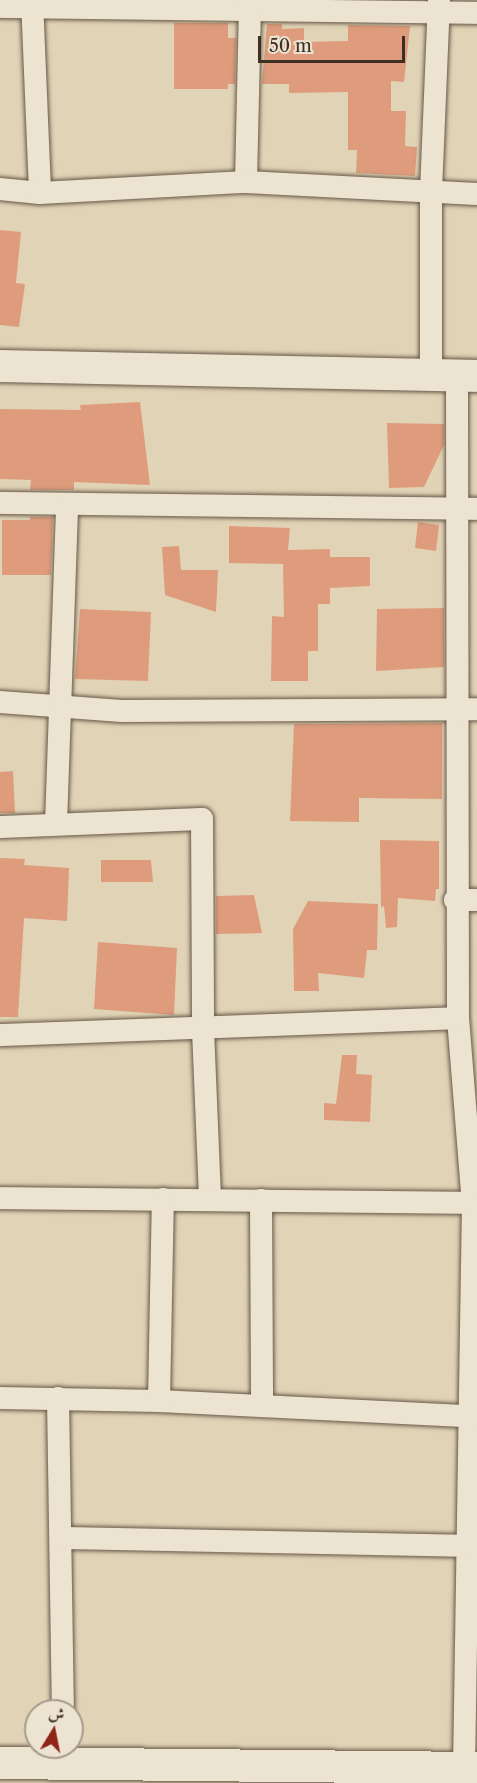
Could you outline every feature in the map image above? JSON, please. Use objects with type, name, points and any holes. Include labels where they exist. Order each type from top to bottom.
[{"type":"street","points":[[32,3],[40,192]]},
{"type":"street","points":[[0,7],[32,3],[439,6],[477,13]]},
{"type":"street","points":[[246,182],[250,4]]},
{"type":"street","points":[[84,1757],[292,1773],[430,1775],[471,1768],[472,1546],[469,1416],[474,1353],[473,1203],[468,1070],[458,1017],[466,900],[467,709],[454,508],[455,375],[431,191],[439,6]]},
{"type":"street","points":[[0,189],[40,192],[246,182],[477,194]]},
{"type":"street","points":[[0,366],[455,375]]},
{"type":"street","points":[[0,502],[477,508]]},
{"type":"street","points":[[56,824],[67,504]]},
{"type":"street","points":[[0,702],[61,709],[467,709]]},
{"type":"street","points":[[0,827],[202,819],[203,1030],[210,1200]]},
{"type":"street","points":[[0,1035],[203,1030],[458,1017]]},
{"type":"street","points":[[0,1198],[473,1203]]},
{"type":"street","points":[[159,1401],[163,1199]]},
{"type":"street","points":[[261,1200],[261,1406]]},
{"type":"street","points":[[0,1398],[159,1401],[469,1416]]},
{"type":"street","points":[[58,1398],[63,1538],[63,1699]]},
{"type":"street","points":[[63,1538],[472,1546]]},
{"type":"street","points":[[13,1770],[49,1759]]},
{"type":"building","points":[[174,23],[228,23],[228,38],[236,38],[235,84],[228,84],[228,89],[174,89]]},
{"type":"building","points":[[267,24],[282,24],[282,29],[304,28],[304,42],[348,41],[348,25],[410,26],[404,82],[391,81],[391,111],[406,111],[405,146],[417,147],[415,176],[356,173],[357,150],[348,150],[348,92],[289,93],[289,84],[262,84]]},
{"type":"building","points":[[0,230],[21,232],[16,283],[25,284],[19,327],[0,325]]},
{"type":"building","points":[[140,402],[150,485],[74,482],[74,490],[30,490],[31,480],[0,479],[0,409],[81,410],[80,405]]},
{"type":"building","points":[[387,423],[444,424],[444,445],[424,487],[389,488]]},
{"type":"building","points":[[30,517],[53,517],[51,575],[2,575],[2,520],[30,520]]},
{"type":"building","points":[[418,522],[439,525],[436,551],[415,548]]},
{"type":"building","points":[[229,526],[290,528],[288,550],[330,549],[330,557],[370,557],[370,586],[330,588],[330,604],[318,604],[318,651],[308,651],[308,681],[271,681],[272,616],[284,617],[283,564],[229,563]]},
{"type":"building","points":[[179,546],[181,570],[218,570],[216,612],[165,595],[162,547]]},
{"type":"building","points":[[444,608],[444,667],[376,671],[377,609]]},
{"type":"building","points":[[80,609],[151,612],[148,681],[75,679]]},
{"type":"building","points":[[442,723],[442,799],[359,798],[359,822],[290,821],[294,724]]},
{"type":"building","points":[[13,771],[15,813],[0,813],[0,772]]},
{"type":"building","points":[[380,840],[439,841],[439,889],[436,889],[435,901],[398,898],[397,927],[386,928],[384,906],[381,907]]},
{"type":"building","points":[[0,858],[25,859],[24,865],[69,868],[67,921],[24,918],[18,1017],[0,1017]]},
{"type":"building","points":[[101,860],[151,860],[153,882],[101,882]]},
{"type":"building","points":[[254,895],[262,933],[216,934],[216,896]]},
{"type":"building","points":[[308,901],[378,904],[377,950],[367,950],[364,978],[318,973],[319,991],[294,991],[293,929]]},
{"type":"building","points":[[98,942],[177,948],[174,1015],[94,1009]]},
{"type":"building","points":[[342,1055],[357,1055],[356,1074],[372,1075],[370,1122],[324,1120],[324,1103],[336,1104]]}]
